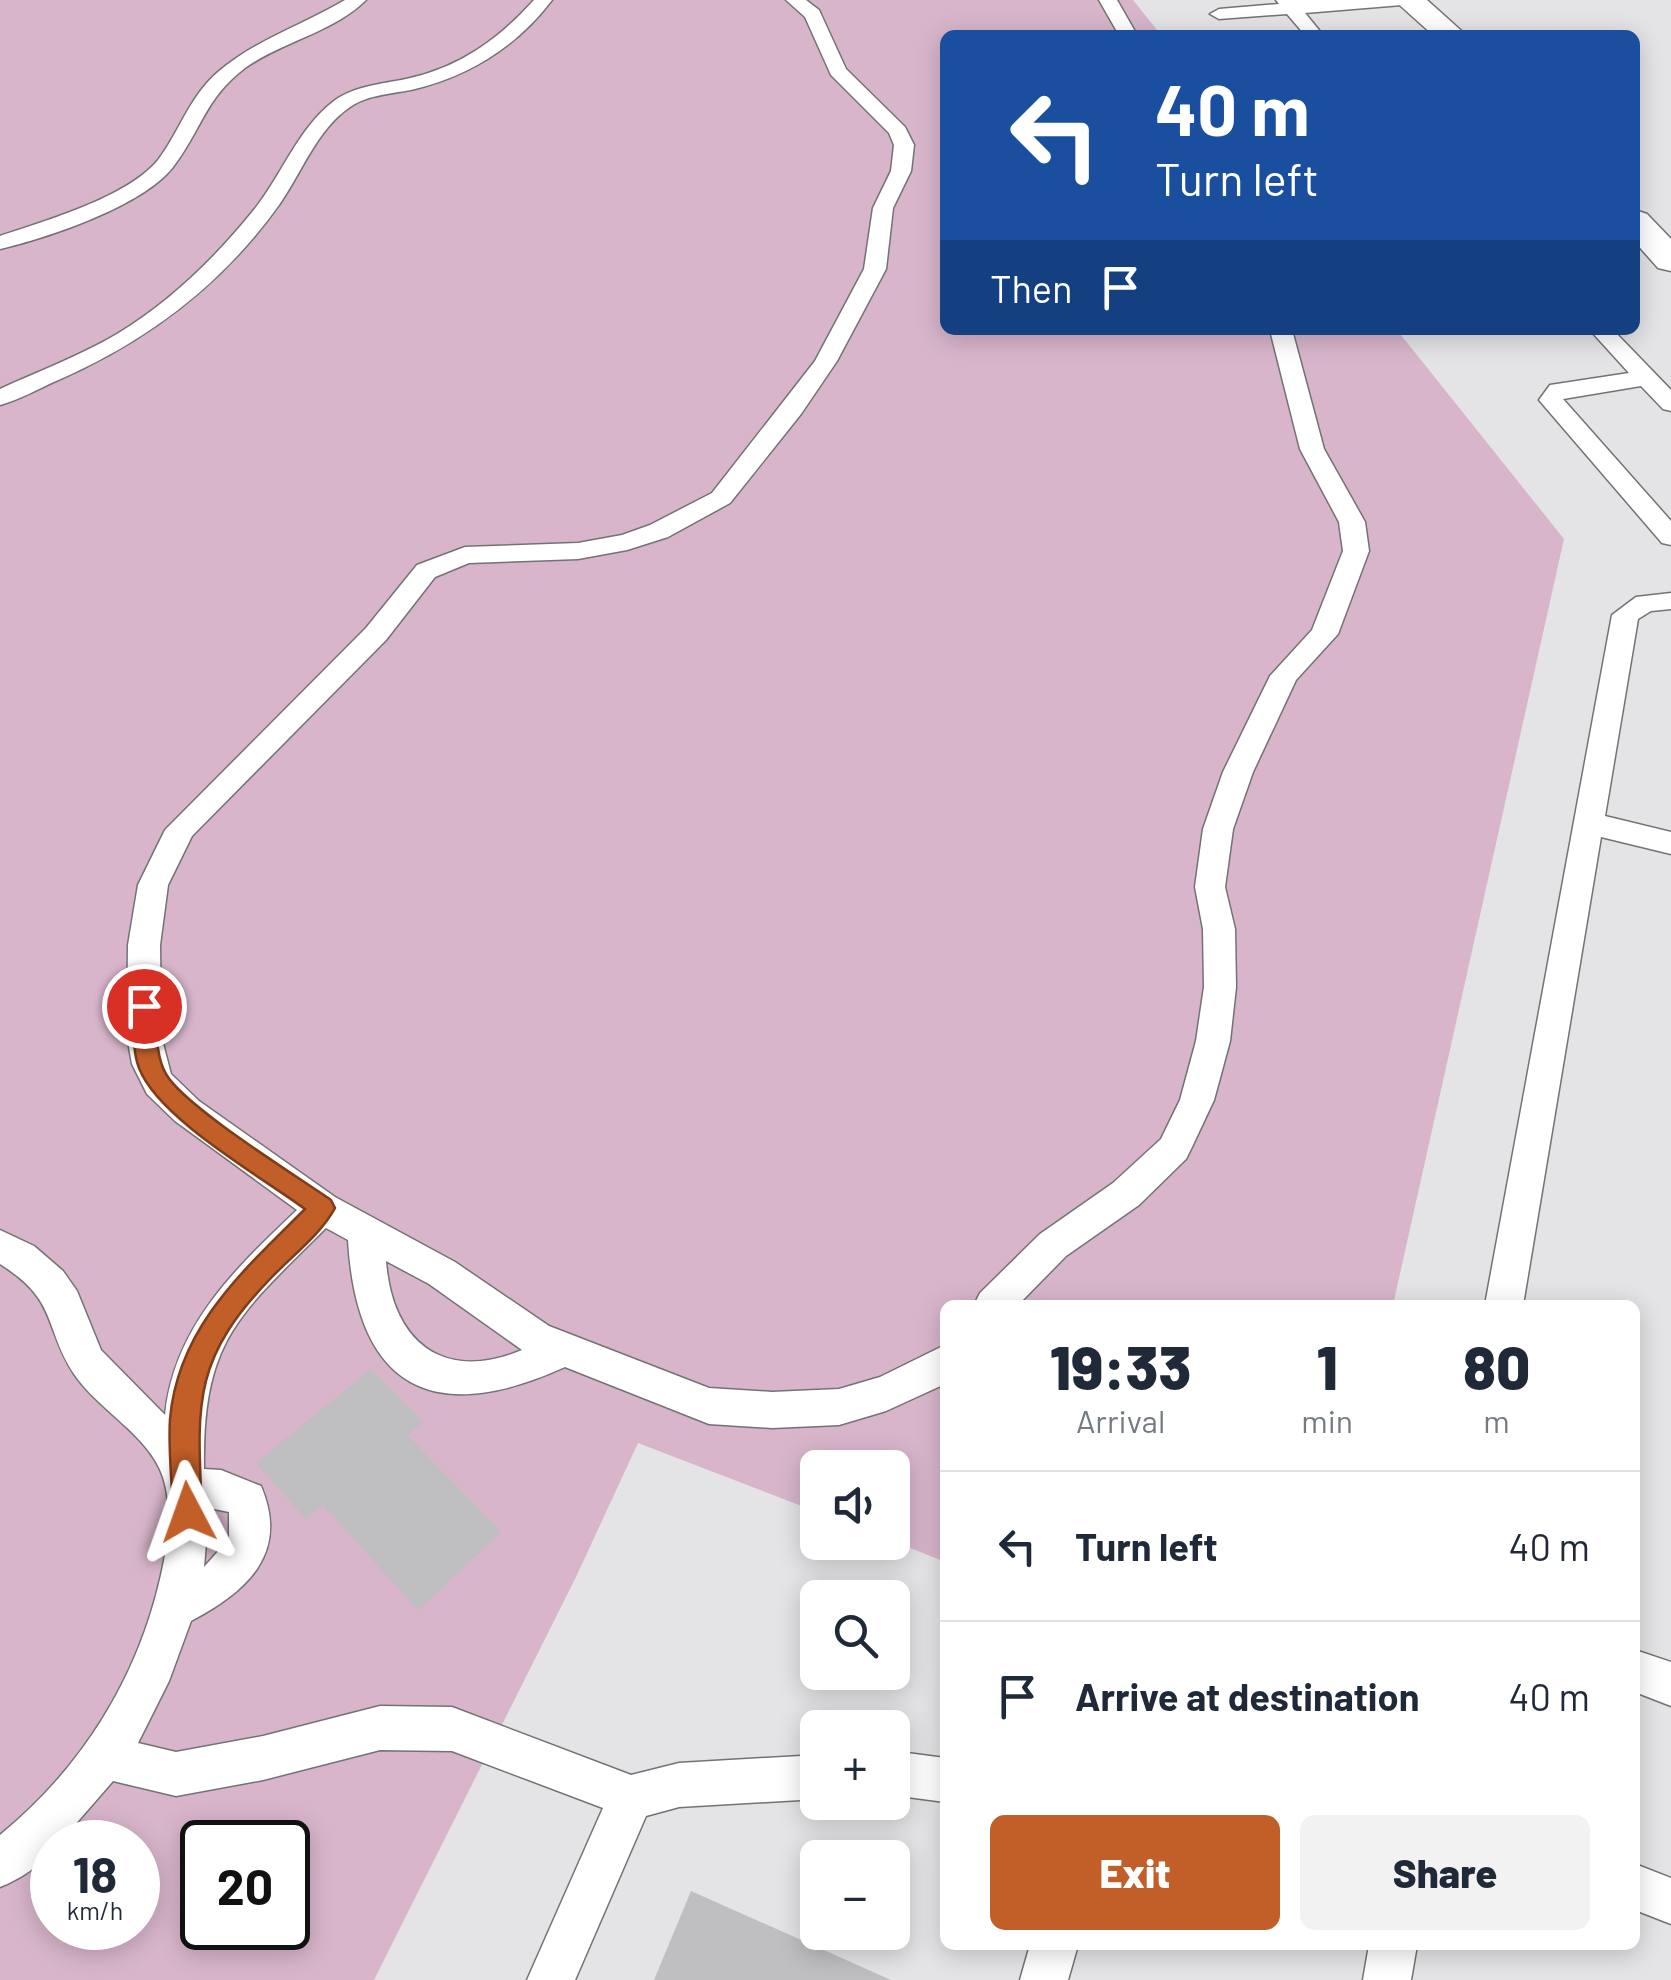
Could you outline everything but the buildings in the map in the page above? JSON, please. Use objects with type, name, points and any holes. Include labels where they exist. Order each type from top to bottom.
[{"type":"street","points":[[1405,0],[1444,30]]},
{"type":"street","points":[[1454,0],[1476,30]]},
{"type":"street","points":[[1640,226],[1671,260]]},
{"type":"lane","points":[[0,243],[98,204],[155,174],[190,112],[222,77],[257,53],[331,18],[358,0]]},
{"type":"lane","points":[[0,398],[100,352],[158,316],[196,283],[263,213],[342,103],[361,94],[442,75],[477,60],[506,41],[543,0]]},
{"type":"lane","points":[[795,0],[813,14],[838,71],[892,125],[904,145],[900,171],[883,208],[880,250],[862,298],[794,410],[721,498],[698,512],[628,542],[578,551],[492,551],[442,562],[426,571],[376,634],[256,751],[180,830],[169,848],[153,886],[144,946],[144,1036],[149,1064],[159,1084],[187,1111],[322,1208],[442,1272],[536,1338],[563,1350],[709,1406],[772,1410],[840,1407],[886,1393],[940,1366]]},
{"type":"lane","points":[[1108,0],[1125,30]]},
{"type":"lane","points":[[1204,0],[1232,30]]},
{"type":"lane","points":[[1218,14],[1288,4],[1405,0]]},
{"type":"lane","points":[[1288,4],[1310,30]]},
{"type":"lane","points":[[998,1300],[1053,1245],[1126,1194],[1174,1149],[1198,1100],[1213,1041],[1220,987],[1219,929],[1210,888],[1218,829],[1238,772],[1284,676],[1324,634],[1356,551],[1352,522],[1312,449],[1282,335]]},
{"type":"lane","points":[[1606,335],[1671,404]]},
{"type":"lane","points":[[1647,378],[1558,390],[1551,400],[1671,537]]},
{"type":"lane","points":[[1505,1300],[1625,615],[1645,603],[1671,602]]},
{"type":"lane","points":[[1589,823],[1671,844]]},
{"type":"lane","points":[[0,1864],[23,1847],[79,1790],[148,1687],[174,1607],[190,1536],[184,1482],[184,1420],[193,1369],[214,1326],[241,1291],[322,1208]]},
{"type":"lane","points":[[365,1230],[365,1259],[380,1327],[395,1348],[417,1366],[440,1378],[469,1381],[506,1375],[563,1350]]},
{"type":"lane","points":[[0,1246],[56,1289],[90,1365],[163,1441],[184,1482]]},
{"type":"lane","points":[[174,1607],[233,1571],[249,1550],[253,1523],[248,1500],[221,1489],[184,1482]]},
{"type":"lane","points":[[1640,1673],[1671,1684]]},
{"type":"lane","points":[[104,1757],[176,1774],[264,1758],[380,1728],[452,1729],[512,1748],[631,1798],[679,1785],[800,1778]]},
{"type":"lane","points":[[910,1775],[940,1779]]},
{"type":"lane","points":[[551,1980],[631,1798]]},
{"type":"lane","points":[[1640,1889],[1671,1901]]},
{"type":"lane","points":[[1044,1980],[1053,1950]]},
{"type":"lane","points":[[1387,1980],[1392,1950]]},
{"type":"shaded area","points":[[0,0],[1133,0],[1157,30],[940,30],[940,335],[1401,335],[1564,539],[1394,1300],[940,1300],[940,1560],[910,1548],[910,1450],[800,1450],[800,1505],[638,1443],[576,1577],[374,1980],[0,1980]]},
{"type":"route","points":[[144,1006],[149,1064],[159,1084],[187,1111],[322,1208],[241,1291],[214,1326],[193,1369],[184,1420],[188,1512]]}]
